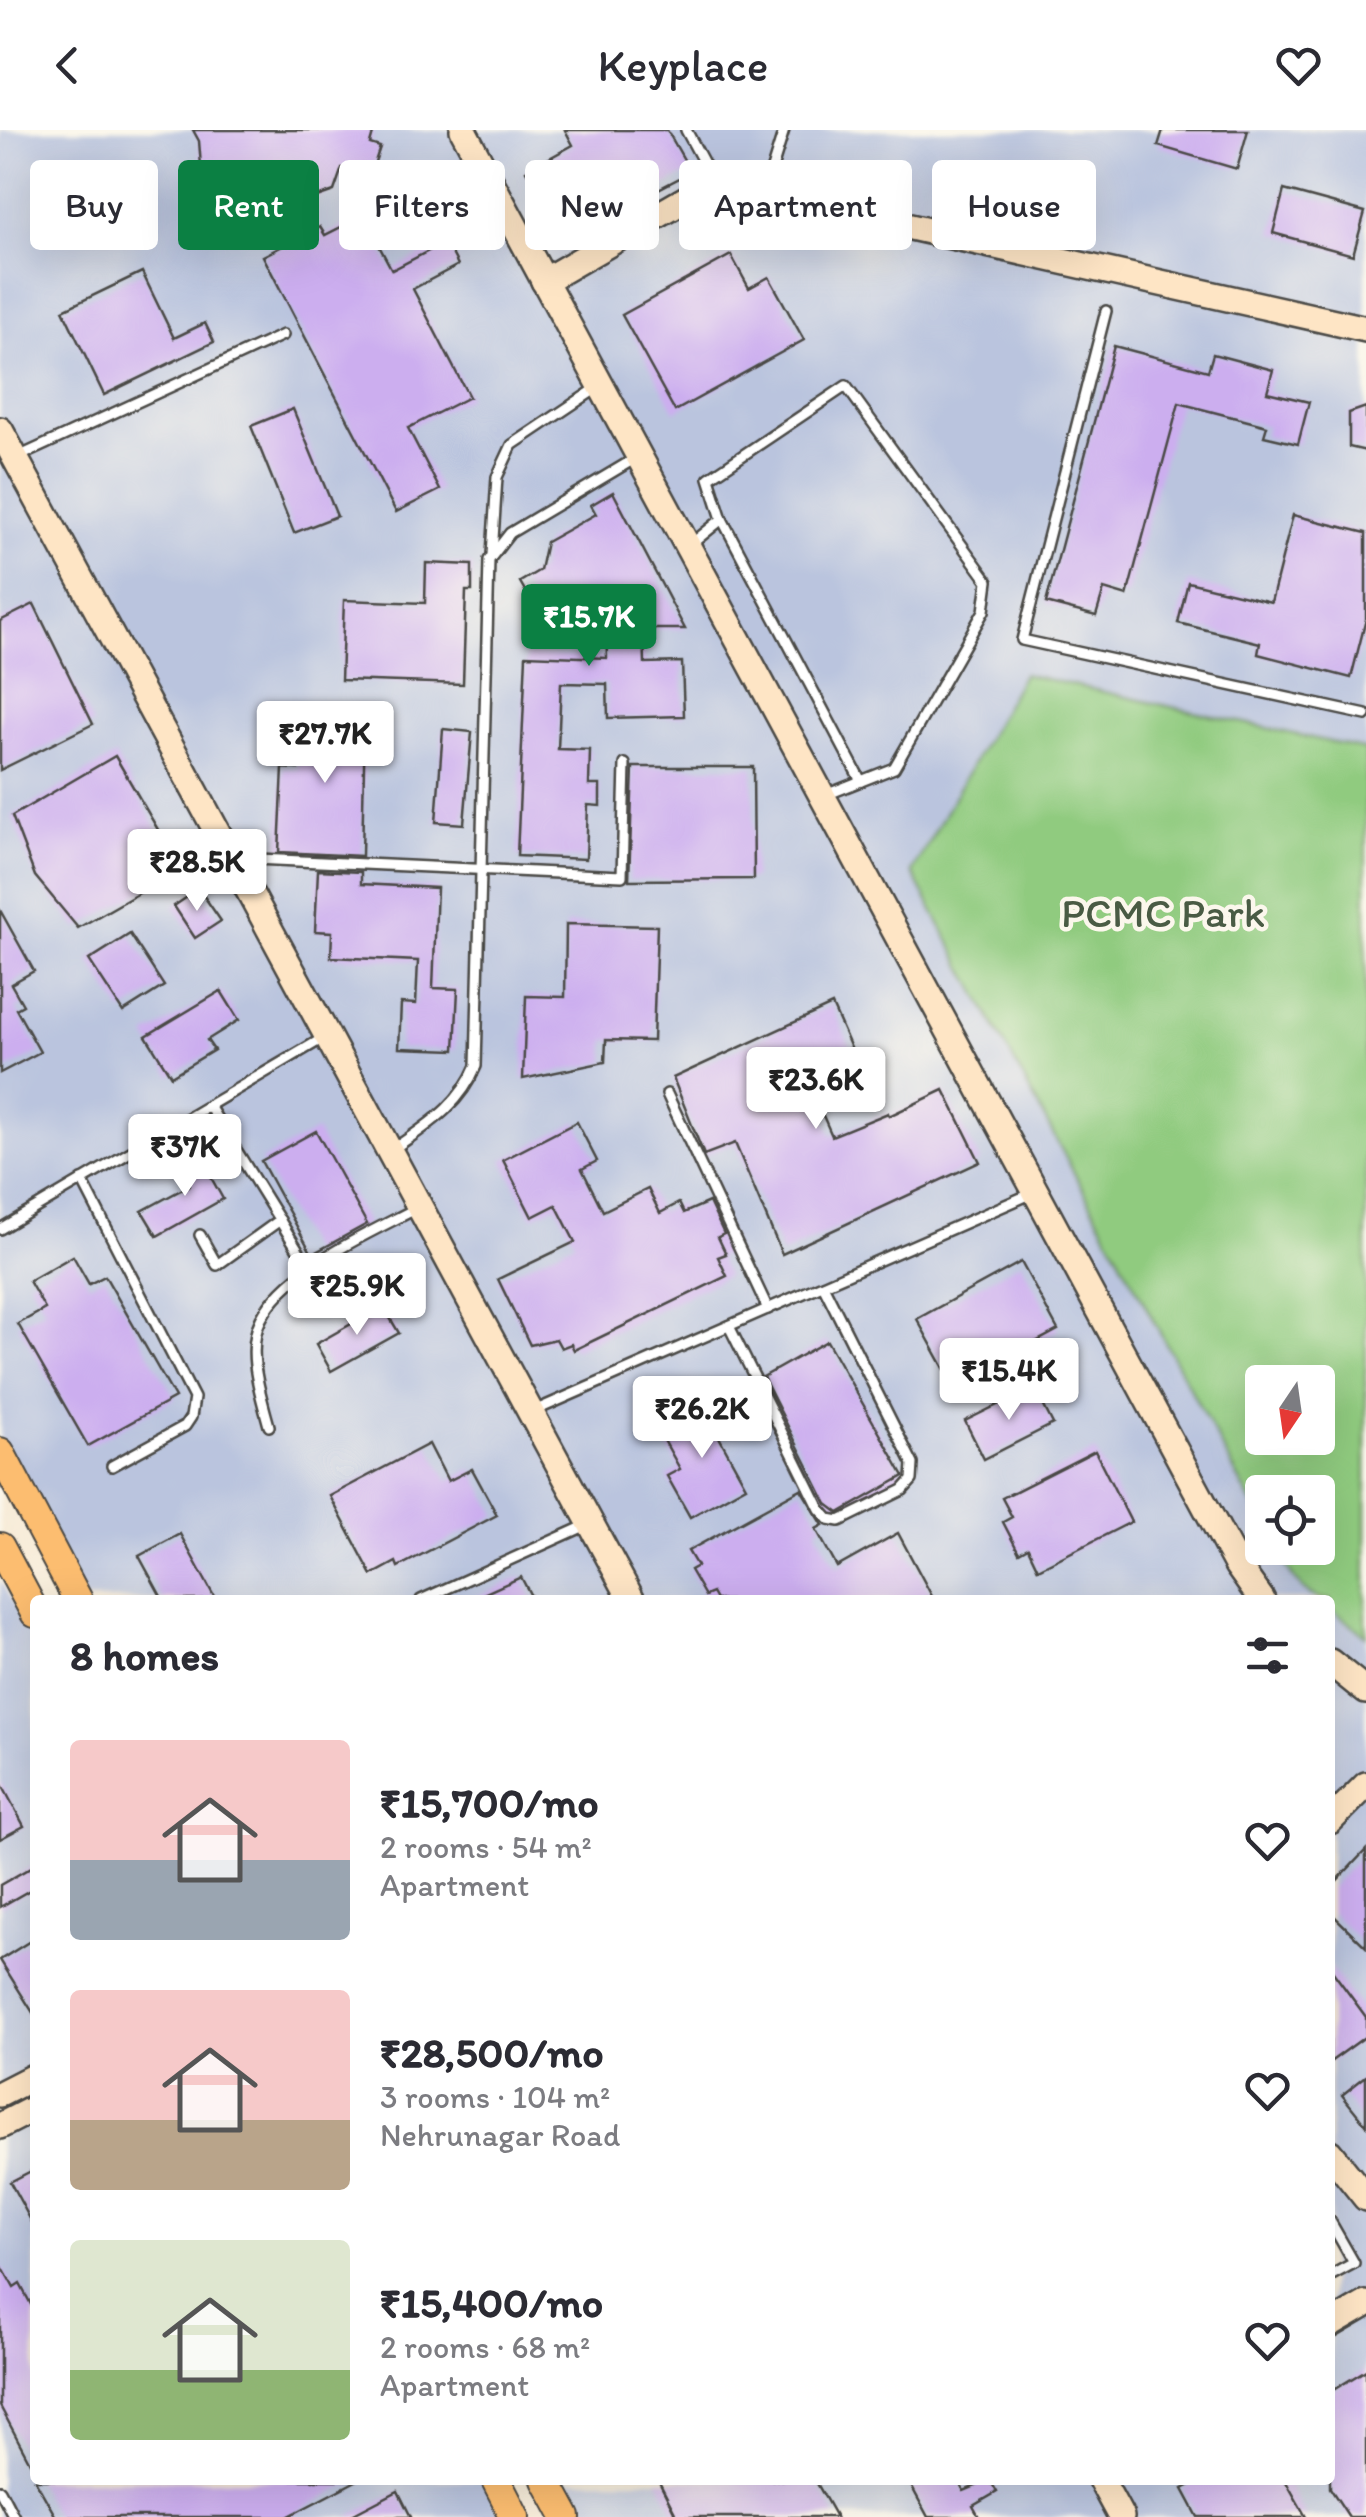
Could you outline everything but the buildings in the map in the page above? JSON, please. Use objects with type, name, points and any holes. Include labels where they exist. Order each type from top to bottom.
[{"type":"main road","points":[[0,1452],[75,1595]]},
{"type":"main road","points":[[0,1547],[30,1604]]},
{"type":"main road","points":[[499,2485],[516,2517]]},
{"type":"main road","points":[[549,2485],[566,2517]]},
{"type":"street","points":[[462,130],[1237,1565],[1258,1595]]},
{"type":"street","points":[[544,281],[679,203]]},
{"type":"street","points":[[912,227],[1366,328]]},
{"type":"street","points":[[0,430],[629,1595]]},
{"type":"street","points":[[1335,1666],[1366,1691]]},
{"type":"street","points":[[1335,1815],[1366,1784]]},
{"type":"street","points":[[0,2094],[30,2079]]},
{"type":"street","points":[[0,2126],[30,2111]]},
{"type":"street","points":[[1335,2159],[1366,2198]]},
{"type":"street","points":[[1335,2322],[1366,2304]]},
{"type":"street","points":[[1104,2485],[1121,2517]]},
{"type":"lane","points":[[686,130],[702,160]]},
{"type":"lane","points":[[775,160],[784,130]]},
{"type":"lane","points":[[1106,311],[1022,640],[1366,715]]},
{"type":"lane","points":[[15,458],[282,336]]},
{"type":"lane","points":[[390,1151],[446,1112],[465,1093],[476,1066],[486,593],[497,477],[512,445],[600,386]]},
{"type":"lane","points":[[822,796],[862,781],[894,768],[984,611],[988,581],[846,386],[709,478],[722,519],[862,781]]},
{"type":"lane","points":[[492,558],[510,533],[639,456]]},
{"type":"lane","points":[[687,546],[722,519]]},
{"type":"lane","points":[[232,858],[622,876],[625,764]]},
{"type":"lane","points":[[0,1229],[327,1036]]},
{"type":"lane","points":[[667,1094],[768,1309]]},
{"type":"lane","points":[[209,1106],[308,1266]]},
{"type":"lane","points":[[82,1180],[194,1398],[192,1418],[185,1426],[112,1466]]},
{"type":"lane","points":[[532,1412],[1036,1192]]},
{"type":"lane","points":[[270,1426],[254,1373],[260,1320],[308,1266],[420,1207]]},
{"type":"lane","points":[[200,1235],[217,1265],[280,1220]]},
{"type":"lane","points":[[729,1326],[820,1509],[829,1519],[840,1521],[903,1490],[912,1480],[913,1464],[822,1285]]},
{"type":"lane","points":[[431,1595],[591,1524]]},
{"type":"lane","points":[[1335,2230],[1354,2263],[1335,2273]]},
{"type":"lane","points":[[0,2490],[14,2517]]},
{"type":"shaded area","points":[[0,130],[1366,130],[1366,2517],[572,2517],[556,2485],[1335,2485],[1335,1595],[81,1595],[0,1441]]},
{"type":"shaded area","points":[[0,1579],[30,1635],[30,2485],[486,2485],[503,2517],[0,2517]]},
{"type":"green space","name":"PCMC Park","points":[[1023,674],[1366,750],[1366,1636],[1335,1612],[1335,1595],[1311,1595],[1285,1565],[1335,1565],[1335,1475],[1245,1475],[1245,1490],[912,872]]}]
